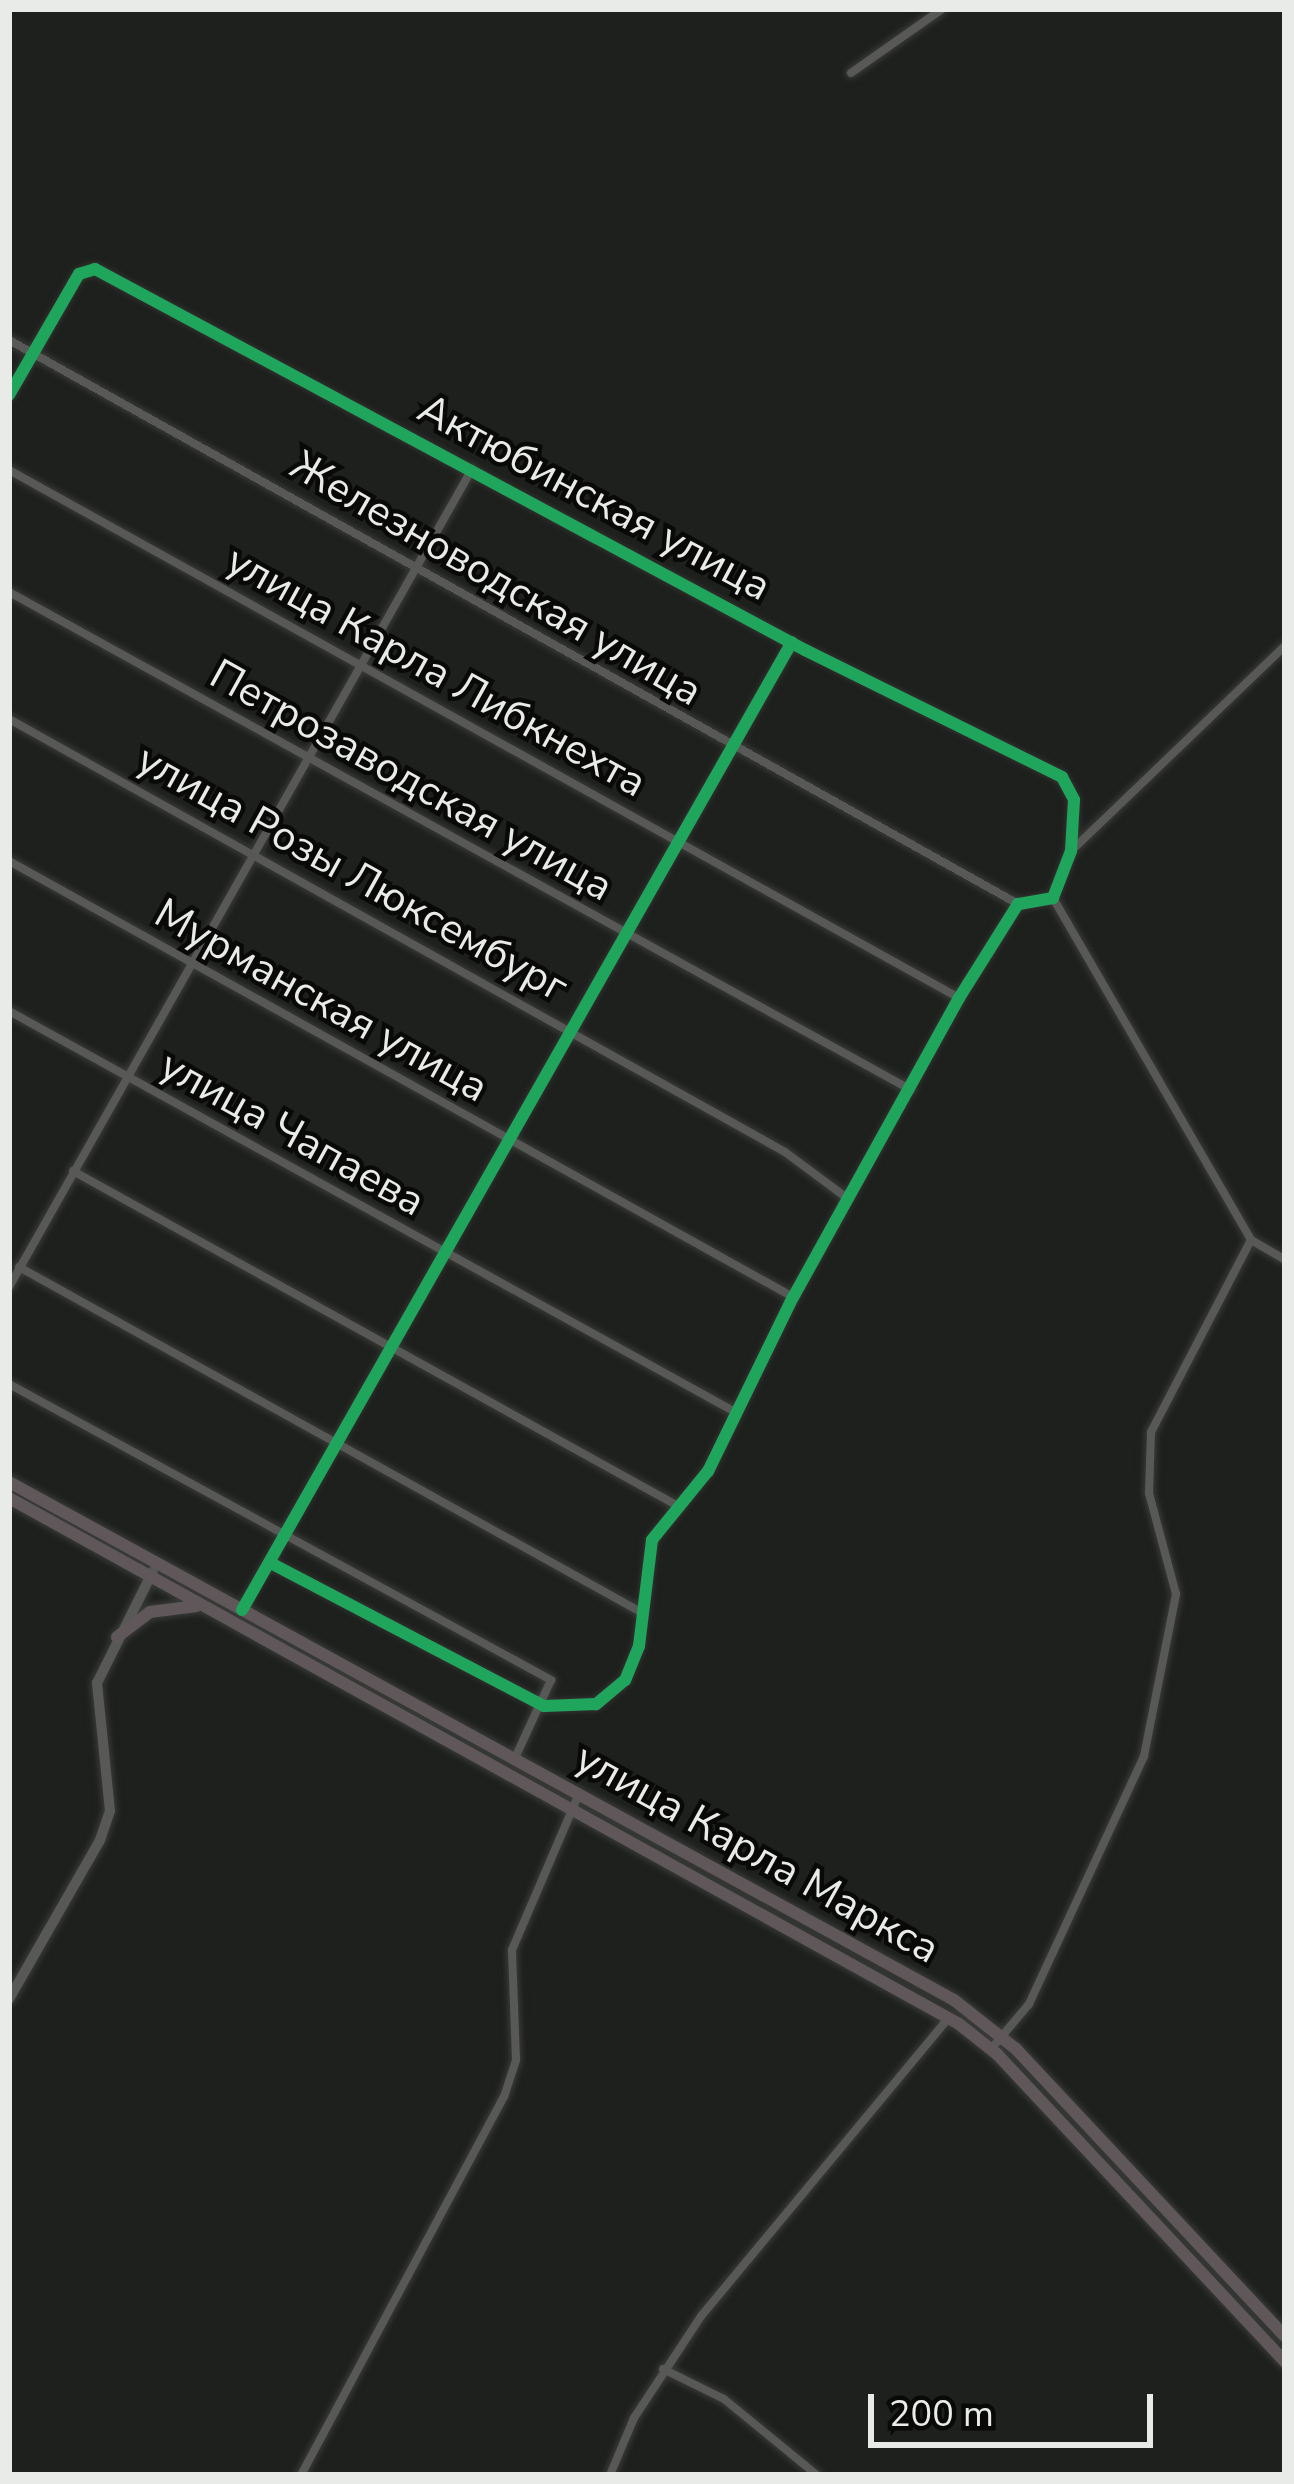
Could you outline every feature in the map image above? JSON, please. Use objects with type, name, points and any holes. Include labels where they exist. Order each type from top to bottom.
[{"type":"main road","name":"улица Карла Маркса","points":[[9,1482],[954,2000],[1001,2036],[1285,2332]]},
{"type":"main road","name":"улица Карла Маркса","points":[[9,1498],[949,2018],[991,2049],[1285,2362]]},
{"type":"main road","points":[[117,1637],[150,1612],[203,1606]]},
{"type":"street","points":[[851,73],[942,9]]},
{"type":"street","name":"Актюбинская улица","points":[[33,352],[89,269],[1067,786],[1074,800],[1071,851]]},
{"type":"street","name":"Железноводская улица","points":[[9,340],[1018,904]]},
{"type":"street","points":[[9,395],[33,352]]},
{"type":"street","points":[[9,1287],[251,852],[472,469]]},
{"type":"street","name":"улица Карла Либкнехта","points":[[9,470],[959,998]]},
{"type":"street","name":"Петрозаводская улица","points":[[9,592],[911,1090]]},
{"type":"street","points":[[242,1610],[792,642]]},
{"type":"street","points":[[1053,898],[1071,851],[1285,646]]},
{"type":"street","name":"улица Розы Люксембург","points":[[9,719],[785,1152],[847,1198]]},
{"type":"street","name":"Мурманская улица","points":[[9,861],[794,1297]]},
{"type":"street","points":[[271,1563],[544,1706],[596,1704],[625,1680],[641,1612],[643,1565],[676,1505],[708,1471],[794,1297],[959,998],[1018,904],[1053,898]]},
{"type":"street","points":[[1053,898],[1251,1240],[1285,1260]]},
{"type":"street","name":"улица Чапаева","points":[[9,1011],[735,1412]]},
{"type":"street","points":[[74,1171],[676,1505]]},
{"type":"street","points":[[991,2049],[1029,2004],[1144,1756],[1176,1594],[1150,1493],[1151,1432],[1251,1240]]},
{"type":"street","points":[[19,1267],[641,1612]]},
{"type":"street","points":[[9,1384],[284,1540],[550,1680],[544,1706],[515,1758]]},
{"type":"street","points":[[9,1999],[110,1811],[97,1683],[158,1563]]},
{"type":"street","points":[[301,2475],[504,2097],[516,2060],[512,1950],[579,1793]]},
{"type":"street","points":[[612,2474],[663,2368],[949,2018]]},
{"type":"street","points":[[663,2368],[724,2399],[817,2475]]},
{"type":"cycle path","points":[[9,395],[79,274],[95,269],[805,650],[1062,777],[1074,800],[1071,851],[1053,898],[1018,904],[959,998],[793,1297],[708,1471],[652,1540],[639,1646],[625,1680],[596,1704],[544,1706],[271,1563]]},
{"type":"cycle path","points":[[242,1610],[792,642]]}]
